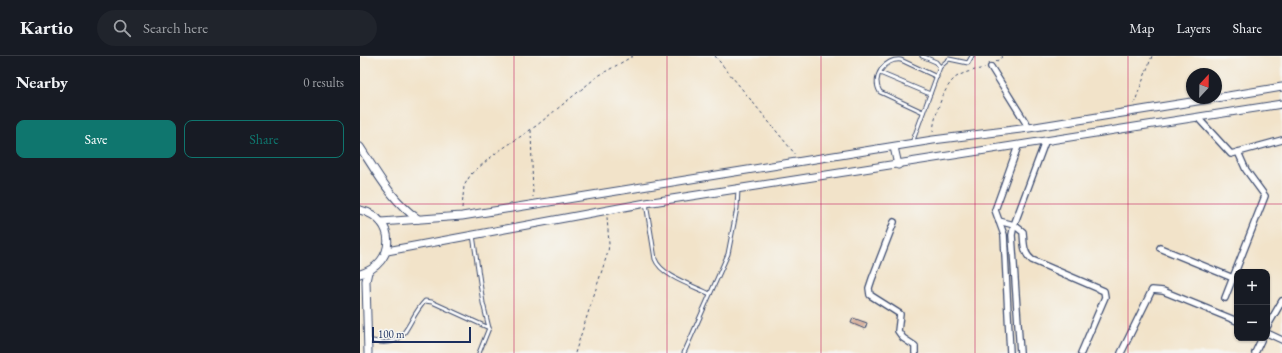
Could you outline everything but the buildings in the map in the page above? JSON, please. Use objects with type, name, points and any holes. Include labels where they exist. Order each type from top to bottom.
[{"type":"street","points":[[991,67],[1029,128]]},
{"type":"street","points":[[1222,97],[1282,87]]},
{"type":"street","points":[[381,222],[462,216],[933,140],[1029,128],[1186,103]]},
{"type":"street","points":[[387,251],[646,203],[898,165],[1282,104]]},
{"type":"street","points":[[1198,118],[1231,154],[1282,140]]},
{"type":"street","points":[[1020,353],[1012,236],[1014,225],[1045,142]]},
{"type":"street","points":[[1010,353],[1004,234],[996,214],[996,206],[1018,146]]},
{"type":"street","points":[[360,147],[395,198],[406,211],[418,219]]},
{"type":"street","points":[[894,147],[898,165]]},
{"type":"street","points":[[1225,298],[1265,196],[1246,170],[1238,152]]},
{"type":"street","points":[[360,210],[371,214],[381,222],[387,236],[387,251],[380,263],[368,272],[360,274]]},
{"type":"street","points":[[999,221],[1014,225],[1023,232],[1024,250],[1027,256],[1032,260],[1104,291],[1105,297],[1081,353]]},
{"type":"street","points":[[894,222],[869,288],[870,295],[900,314],[898,331],[903,338],[915,346],[915,353]]},
{"type":"street","points":[[1160,248],[1232,278]]},
{"type":"street","points":[[368,272],[366,281],[368,353]]},
{"type":"street","points":[[1121,353],[1152,290],[1163,291],[1234,320]]},
{"type":"street","points":[[1270,322],[1282,301]]},
{"type":"street","points":[[1270,334],[1282,340]]},
{"type":"street","points":[[1255,353],[1261,341]]},
{"type":"lane","points":[[922,56],[936,62],[940,67]]},
{"type":"lane","points":[[912,144],[940,67],[949,59],[968,63],[972,56]]},
{"type":"lane","points":[[924,112],[880,92],[877,83],[880,73],[886,63],[895,59],[901,60],[937,77]]},
{"type":"lane","points":[[880,73],[930,94]]},
{"type":"lane","points":[[684,353],[728,254],[737,208],[738,189]]},
{"type":"lane","points":[[646,203],[657,266],[667,273],[710,294]]},
{"type":"lane","points":[[474,235],[483,303],[488,328],[480,353]]},
{"type":"lane","points":[[368,340],[386,343],[397,340],[408,329],[425,301],[432,302],[488,328]]},
{"type":"path","points":[[462,216],[464,186],[471,174],[496,153],[530,130],[598,76],[634,56]]},
{"type":"path","points":[[714,56],[801,162]]},
{"type":"path","points":[[933,140],[934,125],[938,109],[955,78],[967,72],[991,67],[1003,56]]},
{"type":"path","points":[[1132,112],[1152,56]]},
{"type":"path","points":[[530,130],[534,205]]},
{"type":"path","points":[[575,353],[608,252],[609,244],[606,211]]}]
